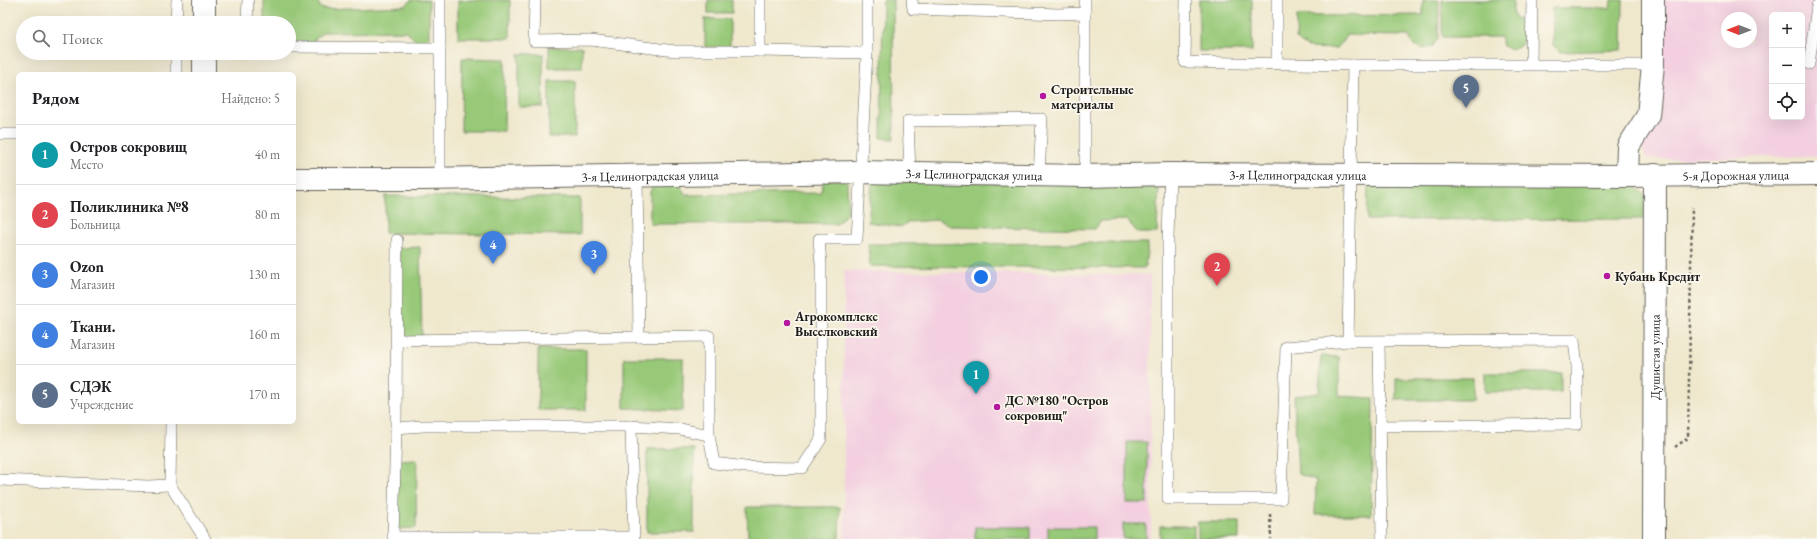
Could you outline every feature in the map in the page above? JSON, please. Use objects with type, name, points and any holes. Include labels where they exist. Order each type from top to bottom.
[{"type":"street","points":[[204,0],[204,16]]},
{"type":"street","points":[[1627,176],[1628,147],[1648,115],[1653,65],[1653,0]]},
{"type":"street","points":[[204,60],[204,72]]},
{"type":"street","name":"3-я Целиноградская улица","points":[[296,179],[440,179],[860,172],[1085,176],[1170,174],[1350,176],[1655,175]]},
{"type":"street","name":"5-я Дорожная улица","points":[[1655,175],[1817,174]]},
{"type":"street","name":"Душистая улица","points":[[1654,539],[1655,175]]},
{"type":"lane","points":[[176,0],[176,16]]},
{"type":"lane","points":[[247,16],[248,0]]},
{"type":"lane","points":[[440,0],[440,179]]},
{"type":"lane","points":[[535,0],[534,40],[591,40],[675,52],[760,51],[867,53]]},
{"type":"lane","points":[[760,0],[760,51]]},
{"type":"lane","points":[[397,340],[710,336],[709,435],[714,463],[745,467],[802,468],[821,439],[820,264],[818,239],[857,239],[867,53],[867,0]]},
{"type":"lane","points":[[912,0],[913,9],[1059,14],[1085,13]]},
{"type":"lane","points":[[1085,0],[1085,176]]},
{"type":"lane","points":[[1186,0],[1185,62],[1354,65],[1653,65]]},
{"type":"lane","points":[[1277,0],[1277,63]]},
{"type":"lane","points":[[1532,0],[1532,64]]},
{"type":"lane","points":[[1809,64],[1817,6]]},
{"type":"lane","points":[[296,47],[440,48]]},
{"type":"lane","points":[[176,60],[176,72]]},
{"type":"lane","points":[[1348,341],[1350,176],[1353,148],[1354,65]]},
{"type":"lane","points":[[910,172],[908,121],[1042,119],[1038,175]]},
{"type":"lane","points":[[0,134],[16,134]]},
{"type":"lane","points":[[1170,174],[1168,238],[1168,499],[1281,499],[1286,347],[1348,341],[1574,340],[1577,366],[1577,424],[1381,426]]},
{"type":"lane","points":[[638,175],[639,337]]},
{"type":"lane","points":[[397,240],[396,428],[392,536],[634,537],[631,426]]},
{"type":"lane","points":[[1379,342],[1382,539]]},
{"type":"lane","points":[[171,424],[170,485],[205,539]]},
{"type":"lane","points":[[396,428],[424,426],[631,426],[680,429],[709,435]]},
{"type":"lane","points":[[0,480],[148,486],[170,485]]},
{"type":"path","points":[[1655,462],[1688,438],[1692,207]]},
{"type":"path","points":[[1270,499],[1271,539]]},
{"type":"shaded area","points":[[1660,0],[1817,0],[1817,156],[1647,159],[1641,148],[1659,125]]},
{"type":"shaded area","name":"ДС №180 \"Остров сокровищ\"","points":[[844,271],[1150,275],[1151,539],[844,539]]},
{"type":"green space","points":[[264,0],[316,0],[322,9],[405,6],[411,0],[429,0],[429,37],[424,42],[417,42],[406,31],[323,32],[311,43],[296,42],[296,16],[264,16]]},
{"type":"green space","points":[[458,0],[510,0],[510,38],[458,38]]},
{"type":"green space","points":[[708,0],[732,0],[732,13],[708,13]]},
{"type":"green space","points":[[883,0],[893,0],[894,139],[881,138]]},
{"type":"green space","points":[[1199,0],[1252,0],[1252,51],[1199,51]]},
{"type":"green space","points":[[1423,0],[1439,0],[1438,38],[1433,46],[1424,49],[1413,45],[1409,36],[1346,35],[1344,41],[1336,48],[1319,49],[1305,45],[1296,38],[1297,16],[1423,15]]},
{"type":"green space","points":[[1442,0],[1513,0],[1513,13],[1516,18],[1521,20],[1525,25],[1525,36],[1521,45],[1511,49],[1503,46],[1500,37],[1442,37]]},
{"type":"green space","points":[[1611,0],[1623,0],[1622,50],[1561,52],[1553,45],[1552,8],[1610,8]]},
{"type":"green space","points":[[705,19],[730,19],[730,47],[705,47]]},
{"type":"green space","points":[[549,47],[582,47],[582,68],[549,68]]},
{"type":"green space","points":[[519,54],[543,54],[543,107],[519,107]]},
{"type":"green space","points":[[462,58],[505,59],[504,131],[461,131]]},
{"type":"green space","points":[[549,81],[575,81],[575,137],[549,137]]},
{"type":"green space","points":[[825,179],[847,181],[848,212],[837,224],[650,224],[650,192],[655,181],[677,181],[686,195],[820,193]]},
{"type":"green space","points":[[872,182],[1069,183],[1159,186],[1157,233],[1138,233],[1127,220],[1101,221],[1095,229],[951,226],[938,220],[908,222],[901,227],[868,222]]},
{"type":"green space","points":[[1377,183],[1634,185],[1645,195],[1644,219],[1367,220],[1368,187]]},
{"type":"green space","points":[[385,196],[580,198],[580,235],[385,233]]},
{"type":"green space","points":[[1148,243],[1145,268],[870,266],[868,244]]},
{"type":"green space","points":[[420,247],[422,337],[401,338],[399,248]]},
{"type":"green space","points":[[538,349],[586,349],[586,410],[538,410]]},
{"type":"green space","points":[[1321,356],[1339,357],[1339,396],[1373,398],[1371,515],[1315,515],[1316,480],[1298,474],[1294,396],[1319,393]]},
{"type":"green space","points":[[624,358],[683,358],[683,411],[624,408]]},
{"type":"green space","points":[[1485,373],[1561,373],[1561,392],[1485,392]]},
{"type":"green space","points":[[1396,378],[1473,378],[1473,400],[1396,400]]},
{"type":"green space","points":[[1127,442],[1147,442],[1147,503],[1127,503]]},
{"type":"green space","points":[[647,449],[694,449],[694,532],[647,532]]},
{"type":"green space","points":[[417,459],[416,528],[397,529],[398,460]]},
{"type":"green space","points":[[747,507],[840,507],[839,539],[748,539]]},
{"type":"green space","points":[[1198,522],[1239,522],[1239,539],[1198,539]]},
{"type":"green space","points":[[1123,524],[1146,524],[1146,539],[1123,539]]},
{"type":"green space","points":[[1160,526],[1194,526],[1194,539],[1160,539]]},
{"type":"green space","points":[[975,527],[1030,527],[1030,539],[975,539]]},
{"type":"green space","points":[[1048,527],[1094,527],[1094,539],[1048,539]]},
{"type":"place","name":"Строительные материалы","points":[[1043,96]]},
{"type":"place","name":"СДЭК","points":[[1466,108]]},
{"type":"place","name":"Ткани.","points":[[493,264]]},
{"type":"place","name":"Ozon","points":[[594,274]]},
{"type":"place","name":"Кубань Кредит","points":[[1607,276]]},
{"type":"place","name":"Поликлиника №8","points":[[1217,286]]},
{"type":"place","name":"Агрокомплекс Выселковский","points":[[787,323]]},
{"type":"place","name":"Остров сокровищ","points":[[976,394]]},
{"type":"place","name":"ДС №180 \"Остров сокровищ\"","points":[[997,407]]}]
